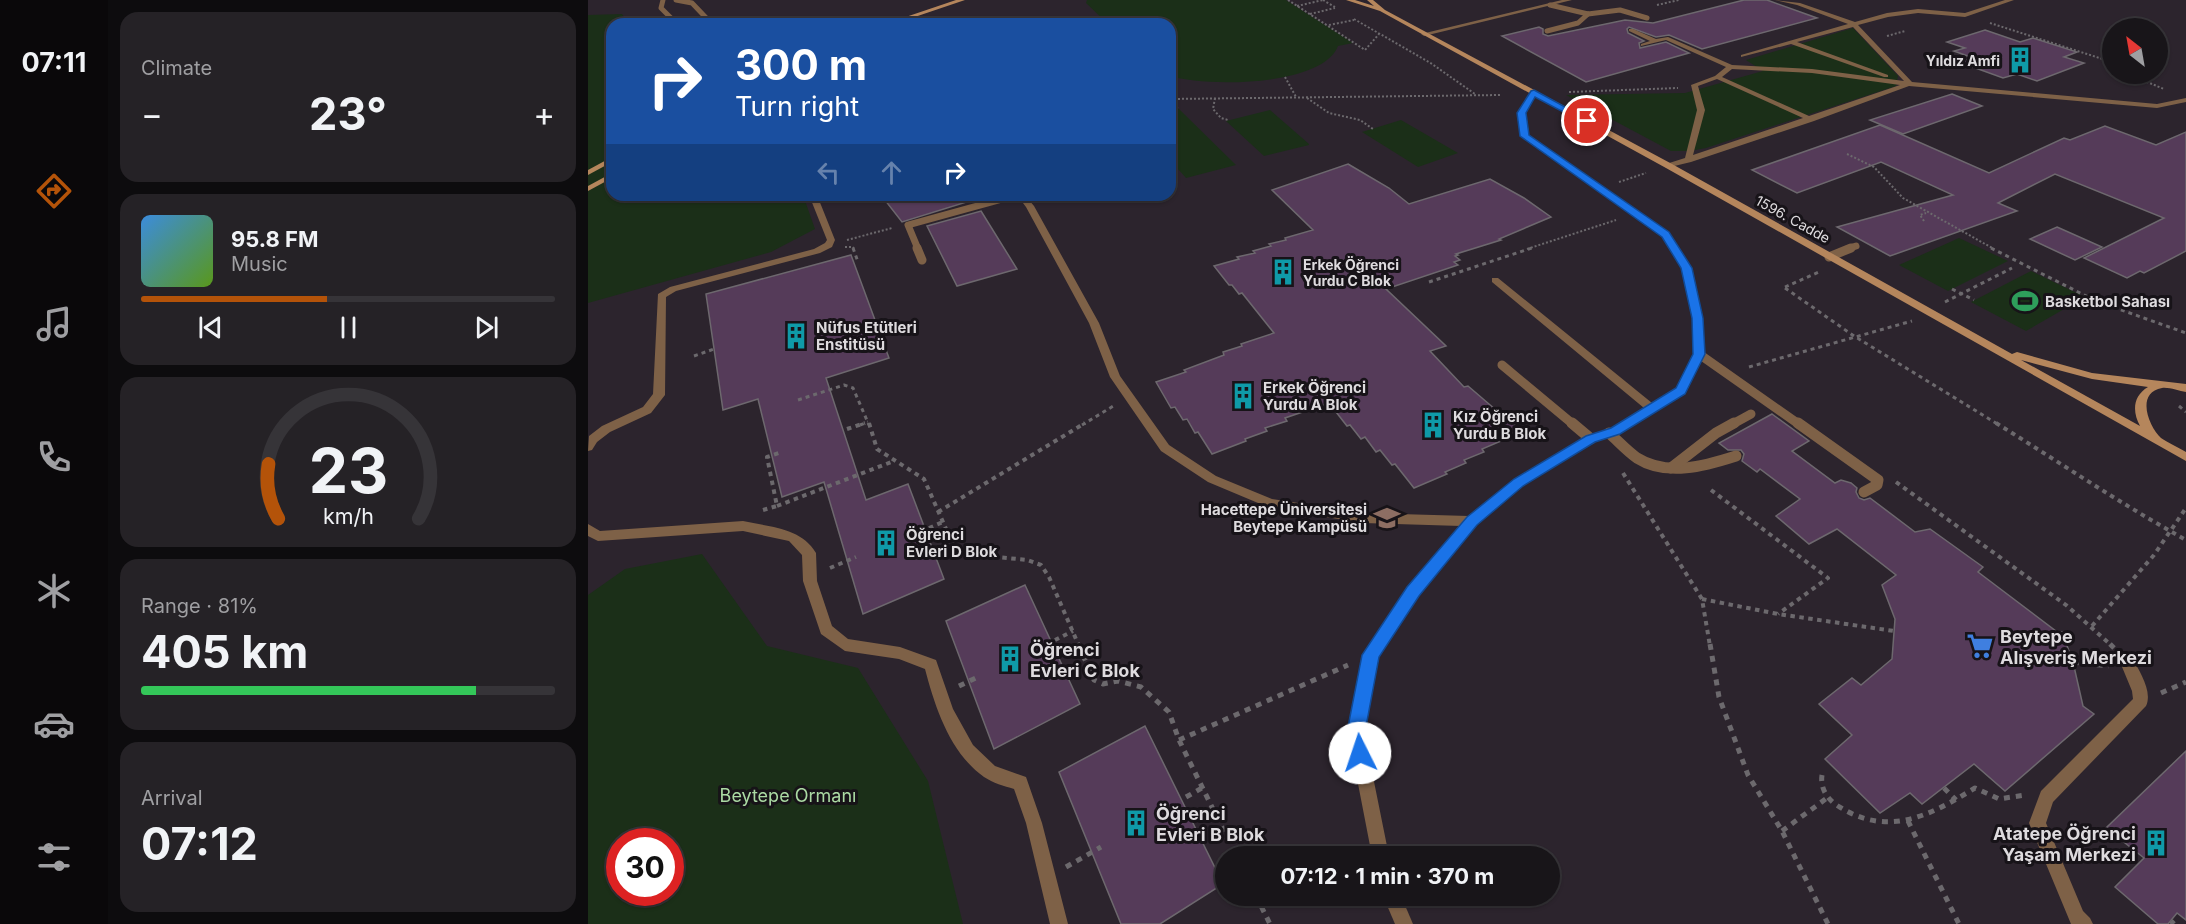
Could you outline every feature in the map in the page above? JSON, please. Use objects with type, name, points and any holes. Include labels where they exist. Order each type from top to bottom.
[{"type":"street","points":[[906,18],[962,0]]},
{"type":"street","name":"1596. Cadde","points":[[1349,0],[1383,11]]},
{"type":"street","name":"1596. Cadde","points":[[1370,0],[1383,11],[1424,34],[1669,166],[2186,457]]},
{"type":"street","points":[[1424,34],[1569,0]]},
{"type":"street","points":[[1777,0],[1798,4],[1854,24],[1910,84]]},
{"type":"street","points":[[1743,56],[1887,15],[1918,11],[1965,15],[2011,0]]},
{"type":"street","points":[[1631,30],[1655,41]]},
{"type":"street","points":[[1643,45],[1666,38],[1731,67],[1812,71],[1910,84],[2157,106],[2186,100]]},
{"type":"street","points":[[1790,42],[1910,84]]},
{"type":"street","points":[[1719,62],[1733,59]]},
{"type":"street","points":[[1688,160],[1701,110],[1694,85],[1717,77],[1731,67]]},
{"type":"street","points":[[1717,77],[1811,119]]},
{"type":"street","points":[[1669,166],[1910,84]]},
{"type":"street","points":[[1378,846],[1356,732],[1371,655],[1413,591],[1472,521],[1518,483],[1591,439],[1609,433],[1681,391],[1699,354],[1698,318],[1686,268],[1665,235],[1525,136],[1522,113],[1534,93]]},
{"type":"street","points":[[588,173],[606,162]]},
{"type":"street","points":[[588,189],[606,178]]},
{"type":"street","points":[[588,447],[593,439],[606,429],[647,410],[659,395],[661,296],[673,289],[817,251],[829,245],[831,240],[815,201]]},
{"type":"street","points":[[1025,201],[1030,206],[1094,323],[1115,377],[1166,448],[1212,479],[1270,503],[1363,518],[1472,521]]},
{"type":"street","points":[[1495,280],[1651,408]]},
{"type":"street","points":[[1977,338],[2024,357],[2091,376],[2186,388]]},
{"type":"street","points":[[2158,386],[2144,395],[2140,408],[2146,429],[2166,446]]},
{"type":"street","points":[[588,529],[598,536],[742,526],[793,537],[808,553],[810,581],[826,630],[845,645],[900,653],[931,665],[939,696],[974,759],[992,772],[1020,783],[1034,823],[1059,924]]},
{"type":"street","points":[[2077,922],[2037,823],[2047,797],[2141,701],[2140,691],[2129,665]]},
{"type":"street","points":[[1396,906],[1404,924]]},
{"type":"lane","points":[[663,0],[661,8],[671,18]]},
{"type":"lane","points":[[676,0],[692,3],[706,18]]},
{"type":"lane","points":[[1550,5],[1588,14],[1620,10],[1647,18]]},
{"type":"lane","points":[[1547,31],[1578,23],[1588,14]]},
{"type":"lane","points":[[922,260],[908,225],[996,201]]},
{"type":"lane","points":[[1829,257],[1856,246]]},
{"type":"lane","points":[[1699,354],[1878,480],[1877,485],[1864,492]]},
{"type":"lane","points":[[1502,365],[1591,439]]},
{"type":"lane","points":[[1671,468],[1716,433],[1751,414]]},
{"type":"lane","points":[[1609,433],[1644,462],[1671,468],[1707,466],[1736,456]]},
{"type":"path","points":[[1288,0],[1365,50],[1381,35],[1432,64],[1475,95]]},
{"type":"path","points":[[1298,6],[1323,0]]},
{"type":"path","points":[[1310,14],[1335,8]]},
{"type":"path","points":[[1965,15],[2102,59]]},
{"type":"path","points":[[1328,26],[1355,20]]},
{"type":"path","points":[[1284,77],[1296,97]]},
{"type":"path","points":[[2152,84],[2167,90]]},
{"type":"path","points":[[1564,92],[1672,89],[1694,85]]},
{"type":"path","points":[[1176,99],[1504,95]]},
{"type":"path","points":[[1305,97],[1329,113],[1360,120],[1373,129]]},
{"type":"path","points":[[1215,98],[1213,109],[1221,118],[1228,120]]},
{"type":"path","points":[[1847,154],[1874,167],[1892,189],[1926,212],[2096,301],[2186,333]]},
{"type":"path","points":[[1628,188],[1619,182],[1652,171]]},
{"type":"path","points":[[1924,221],[1920,215],[1926,212]]},
{"type":"path","points":[[1429,282],[1618,220]]},
{"type":"path","points":[[829,245],[914,222]]},
{"type":"path","points":[[853,247],[858,262]]},
{"type":"path","points":[[1828,268],[1785,288],[1854,336],[2186,540]]},
{"type":"path","points":[[1944,302],[2012,268]]},
{"type":"path","points":[[1952,289],[1974,300]]},
{"type":"path","points":[[1741,370],[1854,336],[1918,320]]},
{"type":"path","points":[[694,356],[714,349]]},
{"type":"path","points":[[798,400],[844,385],[852,388],[868,422],[877,449],[924,479],[954,547],[978,555],[1027,560],[1041,565],[1049,577],[1094,680],[1103,684],[1119,681],[1141,687],[1169,712],[1179,740],[1231,846]]},
{"type":"path","points":[[938,512],[1128,396]]},
{"type":"path","points":[[2178,405],[2186,412]]},
{"type":"path","points":[[847,429],[868,422]]},
{"type":"path","points":[[777,506],[767,457],[779,453]]},
{"type":"path","points":[[757,512],[894,460]]},
{"type":"path","points":[[1619,469],[1702,600],[1719,698],[1748,775],[1782,831],[1828,924]]},
{"type":"path","points":[[1890,477],[2092,626],[2129,665]]},
{"type":"path","points":[[1711,490],[1828,578],[1778,614]]},
{"type":"path","points":[[2092,626],[2154,555],[2186,508]]},
{"type":"path","points":[[929,528],[943,522]]},
{"type":"path","points":[[844,562],[856,557]]},
{"type":"path","points":[[1702,600],[1894,631]]},
{"type":"path","points":[[1055,640],[1073,631]]},
{"type":"path","points":[[1179,740],[1371,655]]},
{"type":"path","points":[[2073,662],[2129,665]]},
{"type":"path","points":[[966,683],[978,677]]},
{"type":"path","points":[[1822,775],[1820,780],[1827,798],[1846,812],[1878,822],[1908,821],[1942,809],[1975,788],[2000,799],[2016,795],[2047,797]]},
{"type":"path","points":[[1186,797],[1202,788]]},
{"type":"path","points":[[1944,788],[1956,800]]},
{"type":"path","points":[[1782,831],[1827,798]]},
{"type":"path","points":[[1908,821],[1959,924]]},
{"type":"path","points":[[1089,853],[1101,847]]},
{"type":"path","points":[[1261,906],[1270,924]]},
{"type":"shaded area","name":"Hacettepe Üniversitesi Beytepe Kampüsü","points":[[588,0],[2186,0],[2186,924],[588,924]]},
{"type":"green space","points":[[1087,0],[1286,0],[1353,43],[1338,46],[1328,60],[1310,70],[1287,76],[1234,82],[1187,80],[1176,77],[1176,18],[1102,18],[1086,3]]},
{"type":"green space","points":[[622,14],[625,18],[606,18],[606,201],[805,201],[815,229],[771,252],[588,303],[588,15]]},
{"type":"green space","points":[[1853,28],[1898,76],[1896,86],[1706,148],[1671,151],[1566,95],[1685,93],[1763,71],[1746,60]]},
{"type":"green space","points":[[1179,109],[1236,165],[1186,178],[1176,167],[1176,110]]},
{"type":"green space","points":[[1270,110],[1309,145],[1264,156],[1226,121]]},
{"type":"green space","points":[[1401,120],[1458,153],[1418,167],[1362,132]]},
{"type":"green space","points":[[1959,238],[2008,261],[1948,291],[1899,265]]},
{"type":"green space","name":"Basketbol Sahası","points":[[2031,271],[2085,297],[2026,331],[1971,302]]},
{"type":"green space","name":"Beytepe Ormanı","points":[[702,554],[767,646],[858,668],[928,781],[963,924],[588,924],[588,595],[625,569]]},
{"type":"building","points":[[1744,0],[1767,0],[1817,18],[1702,49],[1669,35],[1656,37],[1629,27],[1628,33],[1644,41],[1639,43],[1640,48],[1666,42],[1689,53],[1586,82],[1502,36],[1539,27],[1543,29],[1543,34],[1548,36],[1625,20],[1653,23]]},
{"type":"building","name":"Yıldız Amfi","points":[[1985,30],[2020,42],[2033,38],[2077,52],[2064,57],[2084,63],[2037,81],[2017,74],[2003,78],[1959,62],[1973,58],[1954,51],[1965,48],[1947,42]]},
{"type":"building","points":[[1952,94],[1982,106],[1903,134],[1870,120]]},
{"type":"building","points":[[1880,125],[1989,173],[2064,138],[2070,140],[2105,126],[2156,145],[2186,132],[2186,251],[2144,273],[2140,271],[2127,278],[2084,258],[2164,218],[2055,174],[1998,203],[2017,211],[1890,256],[1837,227],[1953,195],[1881,162],[1797,193],[1752,170]]},
{"type":"building","points":[[1348,164],[1389,188],[1409,204],[1490,179],[1524,198],[1551,217],[1499,239],[1501,240],[1456,254],[1458,255],[1455,256],[1460,260],[1454,262],[1458,265],[1386,289],[1446,346],[1430,351],[1464,387],[1468,386],[1496,410],[1499,409],[1520,430],[1482,449],[1484,452],[1464,460],[1466,463],[1445,472],[1447,474],[1414,488],[1395,464],[1392,465],[1380,450],[1376,452],[1365,437],[1361,439],[1350,425],[1347,426],[1329,403],[1285,418],[1287,421],[1265,428],[1267,431],[1212,454],[1187,419],[1183,420],[1175,407],[1171,408],[1156,382],[1186,372],[1184,370],[1224,355],[1223,352],[1242,346],[1241,344],[1274,333],[1242,293],[1239,294],[1232,285],[1229,285],[1214,266],[1255,253],[1253,251],[1286,240],[1285,238],[1313,230],[1272,190]]},
{"type":"building","points":[[886,201],[970,201],[902,222]]},
{"type":"building","points":[[981,211],[1017,269],[957,286],[927,226]]},
{"type":"building","points":[[2057,227],[2102,247],[2075,260],[2030,239]]},
{"type":"building","points":[[851,255],[889,358],[826,378],[866,500],[908,484],[944,579],[863,614],[824,482],[782,497],[758,399],[723,410],[706,294]]},
{"type":"building","name":"Beytepe Alışveriş Merkezi","points":[[1772,414],[1809,441],[1792,451],[1835,483],[1841,480],[1851,483],[1857,488],[1859,498],[1864,500],[1870,498],[1915,532],[1930,529],[1983,567],[1978,572],[2056,631],[2062,632],[2073,662],[2083,706],[2094,714],[2005,791],[1974,764],[1922,804],[1910,793],[1880,813],[1825,759],[1852,735],[1819,704],[1852,678],[1861,685],[1892,659],[1895,619],[1882,585],[1896,575],[1837,529],[1809,544],[1776,516],[1800,499],[1760,469],[1757,472],[1742,461],[1744,454],[1741,450],[1728,450],[1719,443]]},
{"type":"building","name":"Öğrenci Evleri C Blok","points":[[1025,585],[1080,704],[994,749],[946,621]]},
{"type":"building","name":"Öğrenci Evleri B Blok","points":[[1145,726],[1215,868],[1215,889],[1160,924],[1121,924],[1059,772]]},
{"type":"building","name":"Atatepe Öğrenci Yaşam Merkezi","points":[[2186,751],[2186,920],[2177,913],[2168,924],[2158,924],[2115,887],[2144,858],[2106,828]]},
{"type":"place","name":"Yıldız Amfi","points":[[2020,60]]},
{"type":"place","name":"Erkek Öğrenci Yurdu C Blok","points":[[1283,272]]},
{"type":"place","name":"Basketbol Sahası","points":[[2025,301]]},
{"type":"place","name":"Nüfus Etütleri Enstitüsü","points":[[796,336]]},
{"type":"place","name":"Erkek Öğrenci Yurdu A Blok","points":[[1243,396]]},
{"type":"place","name":"Kız Öğrenci Yurdu B Blok","points":[[1433,425]]},
{"type":"place","name":"Hacettepe Üniversitesi Beytepe Kampüsü","points":[[1387,518]]},
{"type":"place","name":"Öğrenci Evleri D Blok","points":[[886,543]]},
{"type":"place","name":"Beytepe Alışveriş Merkezi","points":[[1980,646]]},
{"type":"place","name":"Öğrenci Evleri C Blok","points":[[1010,659]]},
{"type":"place","name":"Öğrenci Evleri B Blok","points":[[1136,823]]},
{"type":"place","name":"Atatepe Öğrenci Yaşam Merkezi","points":[[2156,843]]},
{"type":"route","points":[[1360,753],[1356,732],[1371,655],[1413,591],[1472,521],[1518,483],[1591,439],[1615,431],[1681,391],[1699,354],[1698,318],[1686,268],[1665,235],[1525,136],[1522,113],[1534,93],[1587,121]]}]
